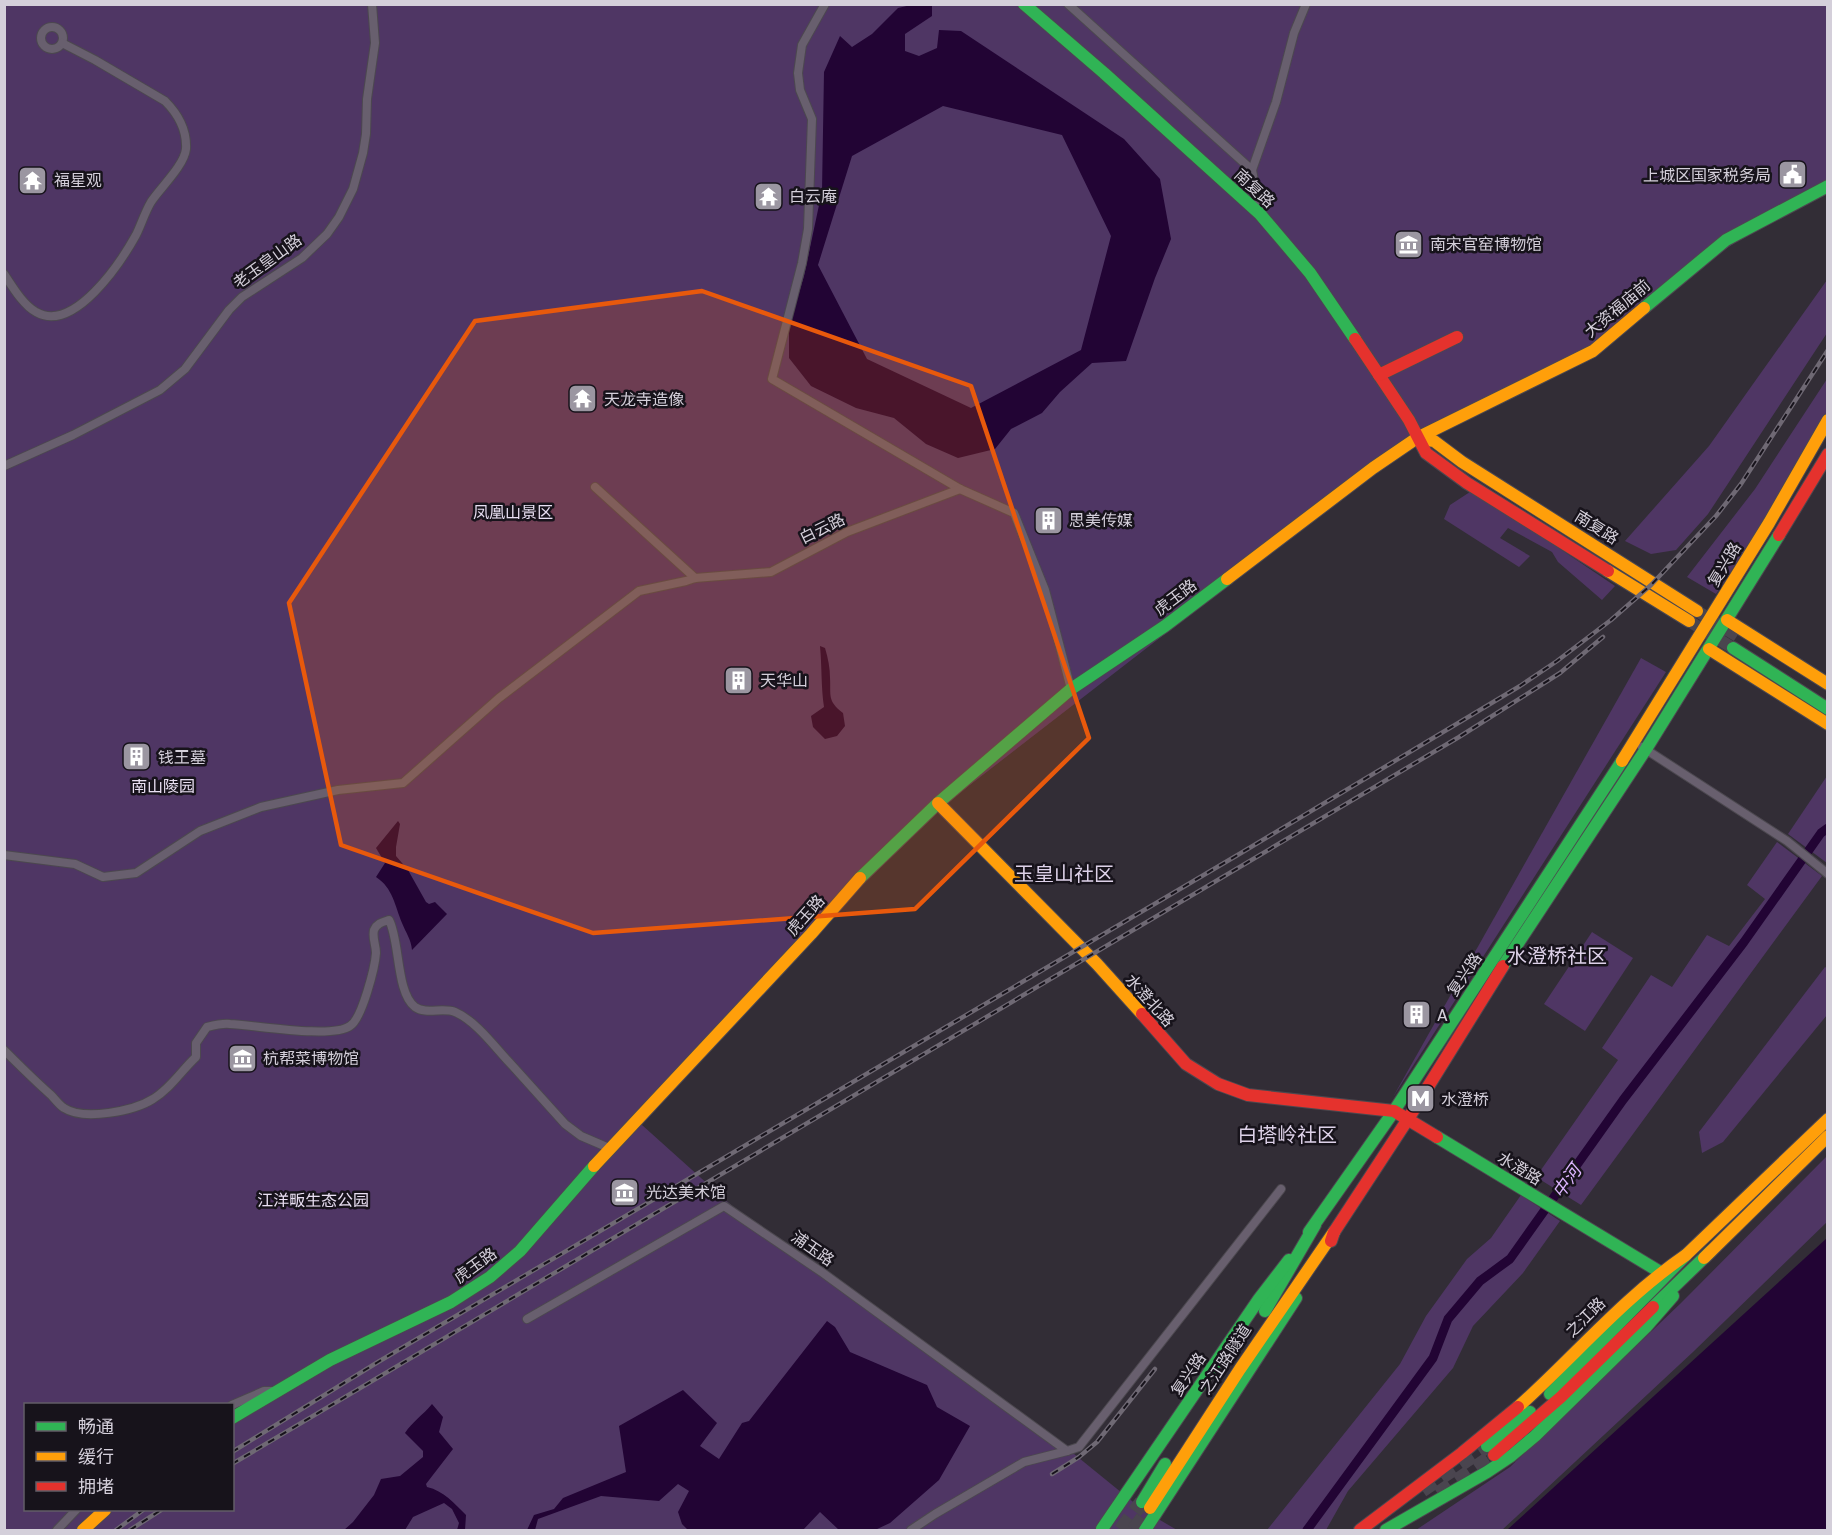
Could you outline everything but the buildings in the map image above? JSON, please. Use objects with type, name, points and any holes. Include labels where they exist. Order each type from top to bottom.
[{"type":"main road","name":"南复路","points":[[1024,4],[1260,214],[1310,273],[1409,420],[1426,453],[1467,483],[1689,621]]},
{"type":"main road","name":"大资福庙前","points":[[1417,438],[1593,351],[1726,240],[1827,186]]},
{"type":"main road","points":[[1379,375],[1457,337]]},
{"type":"main road","name":"复兴路","points":[[1103,1530],[1259,1299],[1315,1225],[1394,1111],[1515,928],[1634,742],[1769,523],[1827,420]]},
{"type":"main road","name":"南复路","points":[[1417,438],[1434,441],[1462,462],[1697,611]]},
{"type":"main road","name":"虎玉路","points":[[234,1417],[330,1360],[451,1302],[490,1277],[520,1251],[609,1148],[811,934],[853,885],[938,803],[1071,689],[1165,626],[1373,468],[1417,438]]},
{"type":"main road","name":"复兴路","points":[[1145,1530],[1329,1247],[1334,1232],[1501,970],[1646,748],[1727,620],[1827,454]]},
{"type":"main road","points":[[1727,620],[1827,684]]},
{"type":"main road","points":[[1827,694],[1735,642],[1827,709]]},
{"type":"main road","points":[[1708,649],[1827,724]]},
{"type":"main road","name":"水澄北路","points":[[938,803],[1097,964],[1186,1064],[1202,1075],[1218,1084],[1248,1095],[1394,1111]]},
{"type":"main road","name":"水澄路","points":[[1394,1111],[1660,1272]]},
{"type":"main road","name":"之江路","points":[[1360,1530],[1498,1424],[1523,1402],[1621,1305],[1660,1272],[1686,1255],[1827,1119]]},
{"type":"main road","points":[[1686,1255],[1552,1392],[1490,1450],[1561,1397],[1827,1136]]},
{"type":"main road","name":"之江路隧道","points":[[1315,1225],[1274,1297],[1146,1505],[1281,1304],[1334,1232]]},
{"type":"main road","points":[[1386,1530],[1487,1472],[1535,1436],[1646,1327],[1711,1251]]},
{"type":"main road","points":[[83,1530],[103,1511]]},
{"type":"street","name":"老玉皇山路","points":[[4,466],[73,435],[160,390],[185,369],[228,310],[256,287],[302,258],[327,234],[353,189],[363,153],[367,99],[375,43],[372,4]]},
{"type":"street","points":[[825,4],[802,45],[798,73],[800,90],[812,118],[808,229],[802,263],[772,379],[960,489],[1014,513],[1045,590],[1071,689]]},
{"type":"street","points":[[1068,4],[1252,170]]},
{"type":"street","points":[[1260,214],[1252,170],[1276,102],[1294,33],[1306,4]]},
{"type":"street","points":[[4,274],[37,313],[68,314],[82,305],[105,280],[126,251],[150,204],[186,151],[182,121],[165,101],[96,60],[62,43]]},
{"type":"street","points":[[595,488],[695,578]]},
{"type":"street","name":"白云路","points":[[4,855],[75,864],[103,878],[136,873],[200,831],[261,807],[338,790],[403,783],[499,698],[639,591],[695,578],[771,572],[847,532],[960,489]]},
{"type":"street","points":[[1634,742],[1787,841],[1827,873]]},
{"type":"street","points":[[4,1050],[64,1108],[80,1113],[110,1113],[131,1108],[153,1099],[196,1058],[196,1043],[207,1027],[228,1023],[311,1031],[343,1029],[350,1026],[355,1021],[367,992],[376,951],[374,931],[378,924],[389,920],[395,930],[397,960],[406,994],[415,1007],[430,1011],[454,1012],[482,1031],[565,1124],[581,1136],[609,1148]]},
{"type":"street","points":[[911,1530],[1024,1462],[1079,1447],[1281,1189]]},
{"type":"street","name":"浦玉路","points":[[527,1319],[724,1206],[829,1278],[1067,1451]]},
{"type":"street","points":[[234,1404],[264,1391],[281,1390]]},
{"type":"street","points":[[57,1530],[74,1511]]},
{"type":"highlighted area","points":[[702,291],[971,386],[1089,738],[915,909],[593,933],[341,845],[289,603],[475,321]]},
{"type":"green space","name":"凤凰山景区","points":[[4,5],[1827,5],[1827,187],[1725,249],[1608,343],[1388,461],[917,826],[632,1116],[750,1222],[1063,1445],[1143,1510],[1177,1530],[5,1530]]},
{"type":"green space","points":[[1827,280],[1827,333],[1708,514],[1676,550],[1651,554],[1625,541],[1709,446]]},
{"type":"green space","points":[[1827,379],[1827,426],[1716,594],[1687,577],[1755,489]]},
{"type":"green space","points":[[1473,490],[1615,586],[1602,600],[1558,562],[1552,552],[1508,528],[1500,538],[1530,556],[1519,567],[1444,519],[1450,505]]},
{"type":"green space","points":[[1641,658],[1666,672],[1393,1097]]},
{"type":"green space","points":[[1827,776],[1827,863],[1788,834]]},
{"type":"green space","points":[[1777,842],[1822,876],[1581,1205],[1536,1177],[1618,1060],[1602,1048],[1651,975],[1672,987],[1707,935],[1729,946],[1765,899],[1747,885]]},
{"type":"green space","points":[[1592,932],[1633,958],[1585,1031],[1544,1004]]},
{"type":"green space","points":[[1825,967],[1828,969],[1827,1015],[1723,1142],[1702,1153],[1699,1132]]},
{"type":"green space","points":[[1827,1156],[1827,1222],[1693,1352],[1502,1530],[1416,1530],[1510,1467],[1681,1303]]},
{"type":"green space","points":[[1521,1195],[1560,1221],[1523,1273],[1473,1326],[1453,1368],[1348,1491],[1326,1530],[1267,1530],[1400,1364],[1426,1316],[1467,1259],[1491,1238]]},
{"type":"shaded area","points":[[911,5],[932,5],[932,16],[905,34],[905,51],[919,56],[937,48],[939,30],[961,31],[1124,139],[1160,179],[1171,239],[1126,361],[1092,363],[1060,392],[1042,413],[1011,429],[995,449],[958,458],[926,444],[894,418],[856,408],[811,386],[789,358],[789,326],[804,276],[822,191],[824,72],[840,36],[852,47],[872,34],[898,8]],"holes":[[[943,106],[1062,135],[1111,236],[1081,350],[971,408],[867,359],[818,265],[852,156]]]},
{"type":"shaded area","points":[[820,646],[825,648],[828,659],[832,701],[843,713],[845,726],[837,736],[825,739],[813,727],[811,716],[824,707]]},
{"type":"shaded area","points":[[398,821],[400,824],[396,856],[408,870],[426,902],[429,904],[435,902],[447,914],[412,950],[393,898],[382,881],[376,877],[385,863],[376,848]]},
{"type":"shaded area","points":[[1827,1238],[1827,1530],[1507,1530]]},
{"type":"shaded area","points":[[827,1321],[835,1327],[850,1352],[927,1385],[937,1407],[970,1426],[939,1480],[890,1523],[875,1530],[839,1530],[820,1512],[803,1530],[688,1530],[682,1524],[678,1512],[689,1491],[678,1484],[659,1501],[601,1496],[538,1519],[535,1530],[527,1530],[534,1515],[554,1509],[563,1498],[626,1472],[619,1426],[683,1390],[717,1423],[700,1446],[719,1459],[742,1423],[749,1421]]},
{"type":"shaded area","points":[[432,1404],[443,1417],[439,1432],[453,1449],[426,1484],[427,1487],[439,1491],[466,1515],[465,1530],[457,1530],[459,1523],[452,1509],[444,1503],[413,1517],[405,1530],[344,1530],[374,1495],[381,1479],[400,1476],[423,1457],[423,1451],[405,1433]]},
{"type":"waterway","name":"中河","points":[[1307,1530],[1433,1358],[1448,1319],[1480,1281],[1510,1259],[1623,1100],[1744,942],[1821,833],[1828,828]]},
{"type":"tunnel","points":[[1697,611],[1737,636]]},
{"type":"tunnel","points":[[1689,621],[1733,648]]},
{"type":"tunnel","points":[[1422,1490],[1487,1446]]},
{"type":"tunnel","points":[[1438,1494],[1494,1455]]},
{"type":"tunnel","points":[[1121,1530],[1142,1502]]},
{"type":"tunnel","points":[[1134,1530],[1150,1508]]},
{"type":"railway","points":[[234,1451],[378,1362],[1241,853],[1520,686],[1557,661],[1611,620],[1651,585],[1716,516],[1741,484],[1828,350]]},
{"type":"railway","points":[[234,1463],[1459,737],[1560,673],[1603,637]]},
{"type":"railway","points":[[1052,1474],[1097,1442],[1155,1369]]},
{"type":"railway","points":[[116,1530],[142,1511]]},
{"type":"railway","points":[[130,1530],[159,1511]]},
{"type":"traffic: fast","points":[[1024,4],[1260,214],[1310,273],[1355,339]]},
{"type":"traffic: fast","points":[[1644,308],[1726,240],[1828,186]]},
{"type":"traffic: fast","points":[[1503,966],[1646,749],[1779,535]]},
{"type":"traffic: fast","points":[[860,878],[938,803],[1071,689],[1165,626],[1227,579]]},
{"type":"traffic: fast","points":[[1733,648],[1828,709]]},
{"type":"traffic: fast","points":[[1309,1232],[1394,1111],[1622,761]]},
{"type":"traffic: fast","points":[[1437,1137],[1660,1272]]},
{"type":"traffic: fast","points":[[234,1417],[330,1360],[451,1302],[490,1277],[520,1251],[594,1166]]},
{"type":"traffic: fast","points":[[1265,1311],[1315,1225]]},
{"type":"traffic: fast","points":[[1653,1307],[1711,1251]]},
{"type":"traffic: fast","points":[[1550,1394],[1686,1255]]},
{"type":"traffic: fast","points":[[1102,1529],[1259,1299],[1289,1260]]},
{"type":"traffic: fast","points":[[1386,1530],[1511,1456],[1535,1436],[1646,1327],[1673,1296]]},
{"type":"traffic: fast","points":[[1145,1530],[1296,1298]]},
{"type":"traffic: fast","points":[[1487,1446],[1530,1412]]},
{"type":"traffic: fast","points":[[1142,1502],[1165,1464]]},
{"type":"traffic: slow","points":[[1227,579],[1373,468],[1417,438],[1593,351],[1644,308]]},
{"type":"traffic: slow","points":[[1622,761],[1769,523],[1828,420]]},
{"type":"traffic: slow","points":[[1417,438],[1434,441],[1462,462],[1697,611]]},
{"type":"traffic: slow","points":[[1608,571],[1689,621]]},
{"type":"traffic: slow","points":[[1727,620],[1828,684]]},
{"type":"traffic: slow","points":[[1709,649],[1828,724]]},
{"type":"traffic: slow","points":[[938,803],[1097,964],[1142,1014]]},
{"type":"traffic: slow","points":[[594,1166],[811,934],[860,878]]},
{"type":"traffic: slow","points":[[1518,1407],[1620,1309],[1686,1255],[1828,1119]]},
{"type":"traffic: slow","points":[[1704,1258],[1828,1136]]},
{"type":"traffic: slow","points":[[1150,1508],[1240,1369],[1334,1232]]},
{"type":"traffic: slow","points":[[83,1530],[104,1511]]},
{"type":"traffic: jam","points":[[1379,375],[1457,337]]},
{"type":"traffic: jam","points":[[1355,339],[1409,420],[1426,453],[1467,483],[1608,571]]},
{"type":"traffic: jam","points":[[1779,535],[1828,454]]},
{"type":"traffic: jam","points":[[1331,1241],[1334,1232],[1408,1119],[1503,966]]},
{"type":"traffic: jam","points":[[1142,1014],[1186,1064],[1218,1084],[1248,1095],[1394,1111],[1437,1137]]},
{"type":"traffic: jam","points":[[1494,1455],[1561,1397],[1653,1307]]},
{"type":"traffic: jam","points":[[1360,1530],[1462,1453],[1518,1407]]},
{"type":"place","name":"上城区国家税务局","points":[[1792,175]]},
{"type":"place","name":"福星观","points":[[33,180]]},
{"type":"place","name":"白云庵","points":[[768,196]]},
{"type":"place","name":"南宋官窑博物馆","points":[[1409,244]]},
{"type":"place","name":"天龙寺造像","points":[[583,399]]},
{"type":"place","name":"思美传媒","points":[[1048,520]]},
{"type":"place","name":"天华山","points":[[739,680]]},
{"type":"place","name":"钱王墓","points":[[137,757]]},
{"type":"place","name":"A","points":[[1416,1015]]},
{"type":"place","name":"杭帮菜博物馆","points":[[242,1058]]},
{"type":"place","name":"水澄桥","points":[[1420,1099]]},
{"type":"place","name":"光达美术馆","points":[[625,1192]]},
{"type":"district","name":"玉皇山社区","points":[[1064,873]]},
{"type":"district","name":"水澄桥社区","points":[[1557,955]]},
{"type":"district","name":"白塔岭社区","points":[[1287,1134]]},
{"type":"park label","name":"南山陵园","points":[[163,786]]},
{"type":"park label","name":"江洋畈生态公园","points":[[313,1200]]}]
